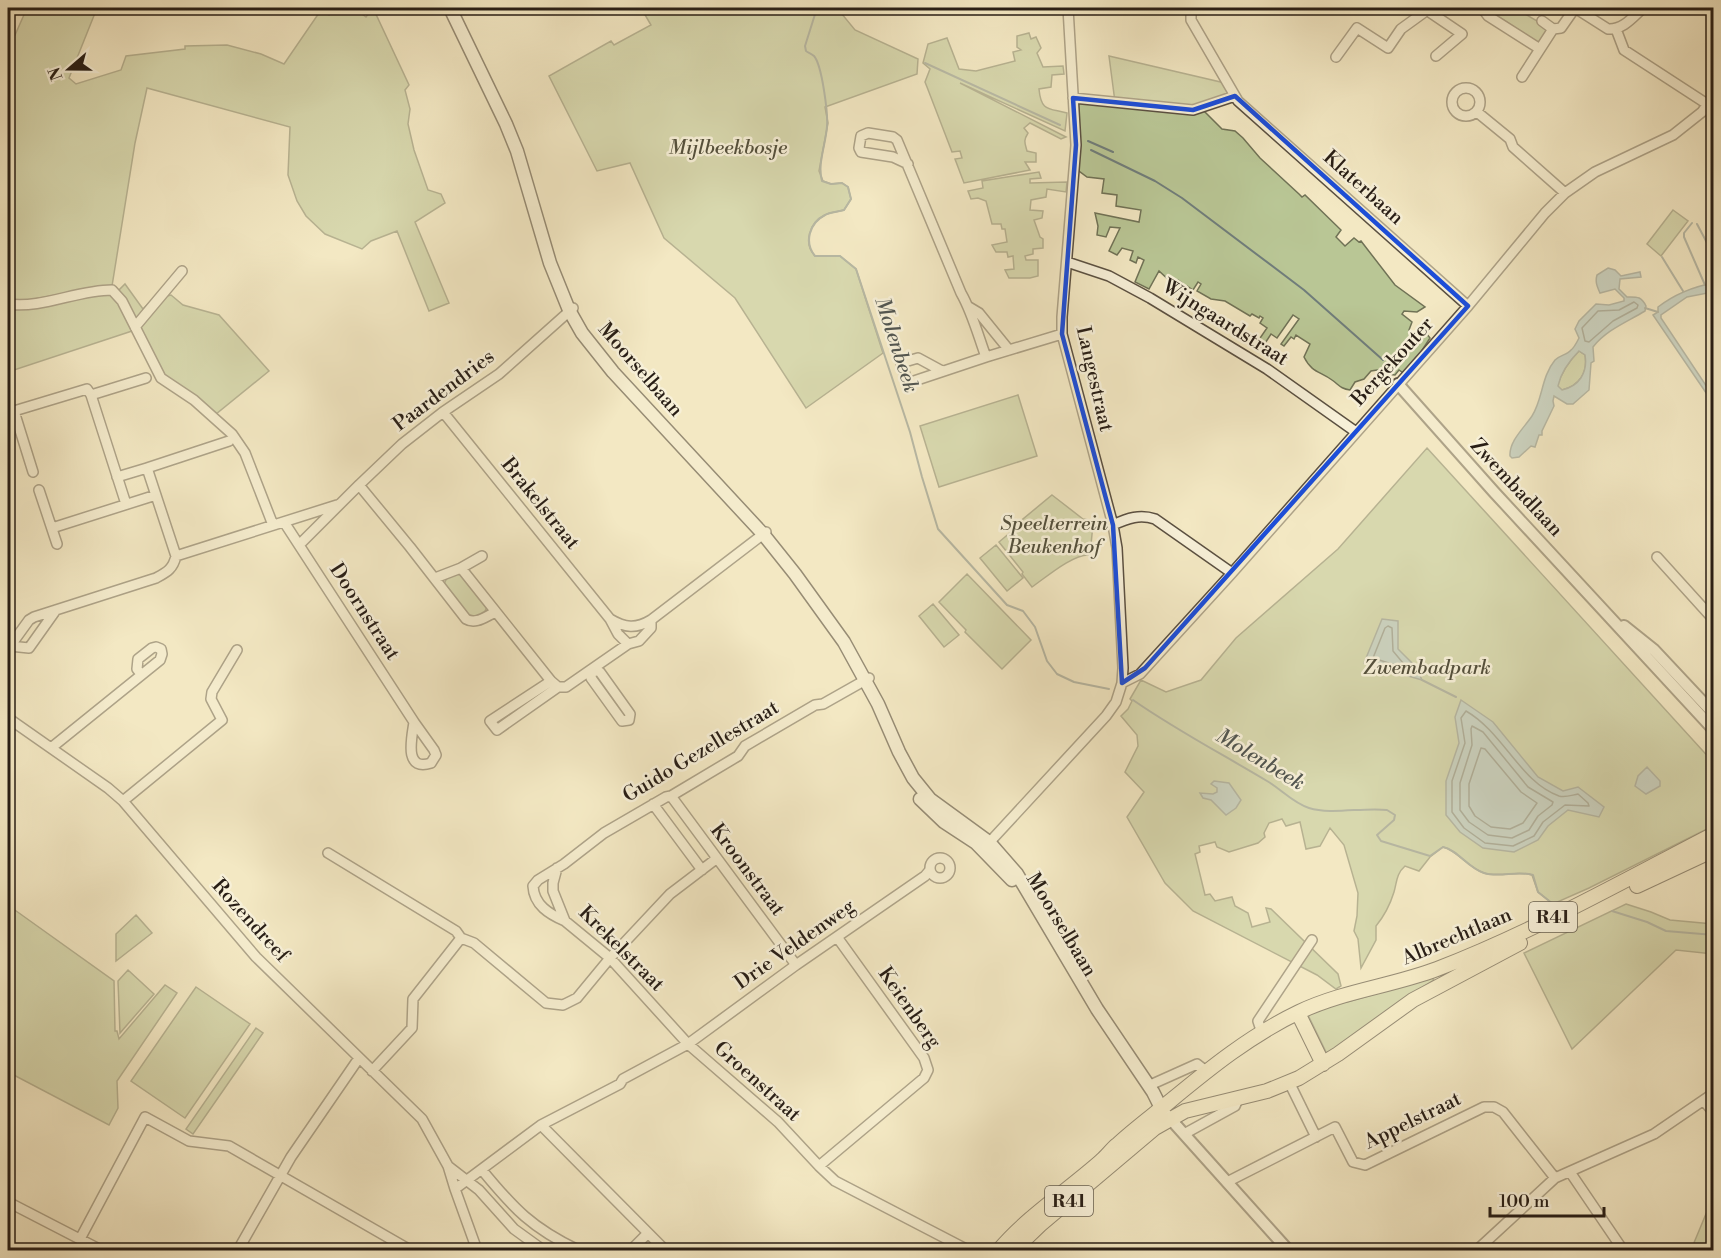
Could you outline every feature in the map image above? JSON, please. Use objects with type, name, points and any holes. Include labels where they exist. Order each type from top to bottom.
[{"type":"main road","name":"Moorselbaan","points":[[450,8],[517,151],[550,262],[582,333],[608,366],[765,533],[844,642],[867,680],[876,705],[904,761],[922,790],[1017,874],[1102,1017],[1166,1114]]},
{"type":"main road","name":"Albrechtlaan","points":[[1298,1012],[1340,996],[1400,982],[1438,969],[1506,939],[1644,872],[1713,834]]},
{"type":"main road","name":"Moorselbaan","points":[[985,846],[1011,878],[1113,1047],[1150,1101],[1166,1114]]},
{"type":"main road","name":"Albrechtlaan","points":[[1323,1064],[1435,987],[1536,934],[1713,850]]},
{"type":"main road","name":"R41","points":[[1014,1251],[1060,1207],[1155,1128],[1206,1071],[1237,1048],[1298,1012]]},
{"type":"main road","points":[[1298,1012],[1323,1064]]},
{"type":"main road","name":"R41","points":[[999,1251],[1032,1217],[1096,1166],[1116,1146],[1166,1114],[1266,1091],[1323,1064]]},
{"type":"street","name":"Langestraat","points":[[1068,8],[1076,145],[1062,334],[1113,525],[1117,548],[1122,683]]},
{"type":"street","name":"Klaterbaan","points":[[1191,8],[1191,20],[1235,96],[1468,306]]},
{"type":"street","points":[[1336,57],[1356,27],[1388,48],[1401,29],[1428,8],[1462,34],[1436,56]]},
{"type":"street","points":[[1482,8],[1488,16],[1540,49]]},
{"type":"street","points":[[1542,21],[1553,29],[1561,28],[1575,8],[1608,29],[1616,29],[1643,8]]},
{"type":"street","points":[[1522,77],[1553,29]]},
{"type":"street","points":[[1616,29],[1624,50],[1707,104]]},
{"type":"street","name":"Bergekouter","points":[[1122,683],[1140,674],[1232,573],[1468,306],[1564,193],[1595,172],[1673,135],[1702,112],[1713,95]]},
{"type":"street","points":[[1074,98],[1193,110],[1235,96]]},
{"type":"street","points":[[1477,112],[1510,139],[1513,147],[1564,193]]},
{"type":"street","points":[[908,164],[893,157],[861,152],[861,136],[868,133],[893,137],[897,140],[908,164],[961,293],[969,307],[986,357]]},
{"type":"street","name":"Wijngaardstraat","points":[[1067,262],[1109,276],[1150,298],[1267,369],[1356,432]]},
{"type":"street","points":[[135,327],[182,271]]},
{"type":"street","points":[[8,304],[31,303],[98,290],[112,290],[122,301],[161,378],[194,400],[232,435],[245,453],[273,525]]},
{"type":"street","points":[[969,307],[979,313],[1009,350]]},
{"type":"street","name":"Paardendries","points":[[299,546],[358,485],[402,444],[443,412],[499,374],[571,309]]},
{"type":"street","points":[[942,371],[1062,334]]},
{"type":"street","points":[[91,395],[146,378]]},
{"type":"street","name":"Zwembadlaan","points":[[1402,379],[1494,492],[1713,730]]},
{"type":"street","points":[[33,472],[14,411],[87,389],[91,395],[126,504]]},
{"type":"street","name":"Brakelstraat","points":[[443,412],[628,644]]},
{"type":"street","points":[[117,477],[229,441]]},
{"type":"street","points":[[9,648],[29,620],[156,578],[169,571],[176,556],[147,468]]},
{"type":"street","points":[[358,485],[466,619],[471,622],[496,612]]},
{"type":"street","points":[[39,490],[57,544]]},
{"type":"street","points":[[52,528],[156,495]]},
{"type":"street","name":"Paardendries","points":[[176,556],[338,505]]},
{"type":"street","points":[[1113,525],[1128,518],[1145,516],[1155,519],[1232,573]]},
{"type":"street","name":"Doornstraat","points":[[284,522],[414,722]]},
{"type":"street","points":[[610,619],[629,627],[643,625],[765,533]]},
{"type":"street","points":[[435,578],[461,568],[482,556]]},
{"type":"street","points":[[1657,557],[1713,620]]},
{"type":"street","points":[[461,568],[555,684],[566,687],[628,644],[639,641],[647,635],[651,628],[651,620]]},
{"type":"street","points":[[9,648],[29,648],[56,610]]},
{"type":"street","name":"Zwembadlaan","points":[[1609,615],[1654,650],[1713,714]]},
{"type":"street","points":[[123,801],[222,720],[211,699],[212,692],[237,650]]},
{"type":"street","points":[[1661,674],[1666,669],[1698,702],[1704,704]]},
{"type":"street","points":[[592,670],[600,672],[630,714],[629,720],[622,721],[591,678],[592,670]]},
{"type":"street","points":[[51,748],[141,675]]},
{"type":"street","name":"Guido Gezellestraat","points":[[565,921],[554,916],[540,904],[534,891],[538,880],[604,833],[738,756],[745,746],[815,705],[823,704],[867,680]]},
{"type":"street","points":[[985,846],[1106,716],[1116,702],[1122,683]]},
{"type":"street","points":[[555,684],[497,730],[490,721],[555,684]]},
{"type":"street","name":"Rozendreef","points":[[8,718],[123,801],[256,957],[422,1119],[448,1166],[455,1188]]},
{"type":"street","name":"Kroonstraat","points":[[671,796],[796,965]]},
{"type":"street","name":"Kroonstraat","points":[[653,804],[702,870]]},
{"type":"street","points":[[328,853],[456,931],[461,938],[474,943],[546,1003],[563,1005],[577,998],[610,958],[670,894],[716,859]]},
{"type":"street","name":"Krekelstraat","points":[[557,868],[553,891],[565,921],[610,958],[688,1044]]},
{"type":"street","name":"Drie Veldenweg","points":[[688,1044],[796,965],[929,873]]},
{"type":"street","name":"Keienberg","points":[[819,1166],[924,1078],[928,1070],[924,1058],[837,937]]},
{"type":"street","points":[[372,1071],[412,1028],[413,999],[461,938]]},
{"type":"street","points":[[1262,1033],[1258,1022],[1312,940]]},
{"type":"street","name":"Groenstraat","points":[[455,1188],[541,1125],[620,1084],[623,1078],[688,1044],[772,1115],[835,1181],[968,1251]]},
{"type":"street","points":[[238,1251],[291,1157],[359,1058]]},
{"type":"street","points":[[1148,1086],[1197,1064],[1206,1071]]},
{"type":"street","points":[[1289,1082],[1316,1137]]},
{"type":"street","points":[[1477,1251],[1556,1178],[1654,1134],[1713,1093]]},
{"type":"street","points":[[1184,1134],[1235,1106],[1239,1097]]},
{"type":"street","points":[[1704,1101],[1713,1113]]},
{"type":"street","name":"Appelstraat","points":[[1227,1182],[1335,1127],[1353,1162],[1365,1165],[1484,1107],[1494,1107],[1503,1112],[1556,1178]]},
{"type":"street","name":"Moorselbaan","points":[[1166,1114],[1288,1251]]},
{"type":"street","points":[[80,1239],[145,1117],[189,1141],[229,1146],[324,1200],[394,1247],[410,1251]]},
{"type":"street","points":[[541,1125],[665,1251]]},
{"type":"street","name":"Rozendreef","points":[[448,1166],[479,1190],[514,1229],[543,1251]]},
{"type":"street","points":[[482,1170],[520,1214],[546,1235],[578,1251]]},
{"type":"street","points":[[1570,1172],[1623,1251]]},
{"type":"street","points":[[455,1188],[477,1251]]},
{"type":"street","points":[[8,1202],[101,1251]]},
{"type":"street","points":[[631,1251],[648,1233]]},
{"type":"highlighted area","points":[[1235,96],[1468,306],[1145,668],[1122,683],[1113,525],[1062,334],[1076,145],[1073,98],[1193,110]]},
{"type":"green space","points":[[27,8],[97,8],[69,78],[76,84],[121,70],[126,56],[185,49],[185,46],[227,45],[261,54],[284,64],[321,10],[329,15],[333,10],[328,8],[356,8],[366,17],[373,8],[409,85],[405,90],[410,109],[408,124],[428,190],[441,194],[445,203],[415,222],[449,303],[429,311],[397,231],[371,241],[362,249],[325,234],[306,216],[297,201],[288,175],[290,127],[147,88],[135,143],[112,286],[23,301],[8,299],[8,42],[15,35]]},
{"type":"green space","name":"Mijlbeekbosje","points":[[641,8],[837,8],[855,30],[918,59],[917,74],[825,107],[828,123],[819,171],[823,181],[831,184],[842,183],[848,187],[851,199],[844,210],[827,214],[815,223],[810,234],[809,245],[815,256],[840,256],[856,269],[883,353],[806,408],[735,298],[664,238],[630,163],[597,171],[549,76],[611,41],[614,45],[651,25]]},
{"type":"green space","points":[[1492,8],[1515,8],[1549,28],[1540,44],[1490,11]]},
{"type":"green space","points":[[1029,33],[1031,39],[1036,37],[1041,48],[1037,53],[1043,67],[1063,66],[1064,74],[1052,75],[1051,87],[1039,89],[1042,102],[1047,108],[1067,113],[1065,131],[960,83],[1066,137],[1061,139],[1030,123],[1024,128],[1028,133],[1025,144],[1027,151],[1036,153],[1036,162],[1025,162],[1030,170],[964,183],[955,159],[962,158],[960,151],[952,152],[925,82],[930,69],[923,63],[928,44],[947,38],[959,69],[976,71],[1015,61],[1013,52],[1021,50],[1017,47],[1017,36]]},
{"type":"green space","points":[[1109,56],[1229,84],[1235,96],[1202,109],[1222,129],[1235,131],[1302,197],[1305,195],[1341,230],[1336,237],[1345,246],[1354,238],[1361,241],[1395,285],[1425,307],[1417,312],[1404,311],[1402,314],[1412,322],[1409,330],[1420,340],[1426,333],[1430,338],[1406,375],[1399,370],[1395,375],[1377,370],[1371,371],[1364,379],[1355,382],[1350,390],[1344,389],[1313,369],[1307,362],[1304,357],[1310,344],[1296,335],[1294,339],[1291,337],[1284,346],[1281,344],[1299,319],[1293,315],[1277,338],[1271,334],[1262,348],[1256,344],[1267,328],[1260,323],[1263,318],[1252,314],[1250,316],[1225,301],[1211,299],[1197,291],[1201,284],[1198,282],[1193,290],[1187,286],[1182,293],[1177,290],[1182,283],[1178,280],[1176,283],[1170,281],[1159,271],[1149,289],[1135,282],[1144,260],[1138,257],[1136,263],[1130,260],[1133,251],[1122,248],[1117,255],[1109,251],[1120,228],[1110,227],[1106,237],[1097,235],[1098,226],[1095,213],[1139,222],[1141,210],[1116,206],[1117,195],[1102,193],[1104,179],[1087,177],[1079,171],[1073,98],[1115,102]]},
{"type":"green space","points":[[1039,172],[1041,178],[1030,179],[1030,183],[1067,182],[1066,192],[1047,189],[1046,197],[1031,200],[1030,210],[1043,211],[1042,218],[1034,220],[1040,237],[1043,239],[1043,248],[1033,249],[1033,254],[1025,256],[1026,260],[1038,260],[1038,276],[1009,278],[1005,270],[1014,269],[1013,256],[1008,257],[1007,252],[996,252],[992,245],[1007,242],[1005,229],[1002,229],[1001,224],[992,224],[986,201],[978,198],[971,199],[968,191],[983,188],[982,181]]},
{"type":"green space","points":[[1673,210],[1688,221],[1661,256],[1647,244]]},
{"type":"green space","points":[[125,284],[143,309],[152,300],[171,295],[183,305],[219,315],[269,371],[216,414],[166,377],[118,291]]},
{"type":"green space","points":[[106,292],[116,298],[132,331],[8,372],[8,306]]},
{"type":"green space","points":[[1579,351],[1585,355],[1584,373],[1578,382],[1562,390],[1557,386],[1559,381],[1566,367]]},
{"type":"green space","points":[[1018,395],[1037,456],[939,487],[920,426]]},
{"type":"green space","name":"Zwembadpark","points":[[1427,448],[1713,762],[1713,826],[1553,904],[1538,892],[1532,875],[1484,873],[1443,847],[1430,857],[1419,871],[1405,866],[1400,872],[1389,906],[1376,926],[1376,940],[1361,968],[1358,939],[1354,931],[1358,893],[1344,845],[1330,828],[1320,846],[1306,849],[1300,822],[1286,826],[1282,819],[1269,823],[1264,833],[1265,837],[1258,843],[1229,852],[1217,847],[1215,842],[1199,846],[1200,852],[1195,854],[1205,895],[1210,894],[1215,901],[1232,897],[1235,906],[1248,913],[1252,927],[1270,922],[1266,908],[1271,909],[1338,974],[1341,986],[1336,989],[1317,975],[1193,911],[1165,883],[1127,817],[1144,792],[1125,772],[1138,746],[1137,735],[1121,716],[1128,709],[1132,701],[1130,699],[1141,680],[1166,692],[1201,680],[1236,638],[1338,549]]},
{"type":"green space","name":"Speelterrein Beukenhof","points":[[1052,495],[1083,519],[1096,521],[1093,524],[1090,555],[1083,555],[1068,562],[1032,587],[999,542],[1012,531],[1018,538],[1012,528]]},
{"type":"green space","points":[[996,545],[1023,578],[1007,591],[980,558]]},
{"type":"green space","points":[[460,573],[487,607],[484,613],[475,617],[468,615],[444,584],[447,578]]},
{"type":"green space","points":[[967,574],[1031,640],[1002,669],[939,602]]},
{"type":"green space","points":[[933,604],[959,635],[944,647],[919,616]]},
{"type":"green space","points":[[1626,904],[1670,920],[1713,924],[1713,954],[1676,950],[1572,1049],[1524,953]]},
{"type":"green space","points":[[12,908],[114,981],[115,1031],[119,1039],[165,985],[177,993],[117,1081],[118,1108],[109,1125],[8,1072],[14,1053]]},
{"type":"green space","points":[[136,915],[152,933],[116,961],[116,934]]},
{"type":"green space","points":[[128,970],[154,994],[120,1033],[118,981]]},
{"type":"green space","points":[[1432,978],[1434,980],[1328,1056],[1308,1015],[1329,1003],[1347,1002]]},
{"type":"green space","points":[[196,987],[250,1024],[185,1118],[131,1081]]},
{"type":"green space","points":[[256,1028],[263,1033],[193,1134],[186,1129]]},
{"type":"green space","points":[[1713,1197],[1713,1250],[1691,1250]]},
{"type":"water","points":[[1608,268],[1615,270],[1621,276],[1640,272],[1641,277],[1620,279],[1619,289],[1627,297],[1640,299],[1646,306],[1645,311],[1610,331],[1598,341],[1593,347],[1594,361],[1591,363],[1589,390],[1573,404],[1567,404],[1554,396],[1554,406],[1535,447],[1531,446],[1519,457],[1512,458],[1510,450],[1512,445],[1536,409],[1550,367],[1557,358],[1572,349],[1579,338],[1575,329],[1579,321],[1596,304],[1609,305],[1624,301],[1615,289],[1600,293],[1596,282],[1597,275]],"holes":[[[1579,351],[1585,355],[1585,368],[1581,378],[1562,390],[1558,386],[1566,367]]]},
{"type":"water","points":[[1713,283],[1713,292],[1687,297],[1661,315],[1661,318],[1713,396],[1713,403],[1653,315],[1658,312],[1658,307],[1664,302],[1677,295]]},
{"type":"water","points":[[1382,619],[1398,621],[1398,649],[1416,667],[1422,680],[1364,663]]},
{"type":"water","points":[[1461,700],[1493,722],[1538,777],[1563,791],[1578,787],[1604,807],[1599,817],[1568,810],[1548,826],[1538,840],[1514,852],[1483,848],[1460,832],[1446,815],[1446,781],[1459,743],[1455,717]]},
{"type":"water","points":[[1647,767],[1660,781],[1660,786],[1646,794],[1635,786],[1638,776]]},
{"type":"water","points":[[1214,781],[1229,783],[1241,800],[1236,808],[1226,815],[1211,800],[1203,798],[1200,793],[1217,792],[1217,788],[1211,784]]},
{"type":"waterway","name":"Molenbeek","points":[[817,8],[805,46],[806,51],[817,61],[825,101],[827,126],[821,161],[822,181],[831,184],[842,183],[848,187],[851,199],[844,210],[827,214],[815,223],[809,239],[812,251],[815,256],[840,256],[856,269],[910,432],[938,529],[1007,605],[1023,611],[1035,627],[1047,661],[1057,674],[1074,682],[1109,689]]},
{"type":"waterway","points":[[925,63],[1060,125]]},
{"type":"waterway","points":[[1088,141],[1113,152]]},
{"type":"waterway","points":[[1091,150],[1155,181],[1182,198],[1304,290],[1383,360]]},
{"type":"waterway","points":[[1692,223],[1684,233],[1684,237],[1705,285]]},
{"type":"waterway","points":[[1697,224],[1714,256]]},
{"type":"waterway","points":[[1662,257],[1683,291]]},
{"type":"waterway","points":[[1645,308],[1658,312]]},
{"type":"waterway","points":[[1422,680],[1456,697]]},
{"type":"waterway","name":"Molenbeek","points":[[1133,700],[1182,732],[1267,781],[1303,806],[1327,811],[1387,810],[1395,815],[1394,820],[1377,835],[1381,841],[1430,856],[1443,847],[1484,873],[1533,875],[1538,892],[1553,904]]},
{"type":"waterway","name":"Molenbeek","points":[[1612,911],[1647,922],[1666,931],[1714,935]]}]
